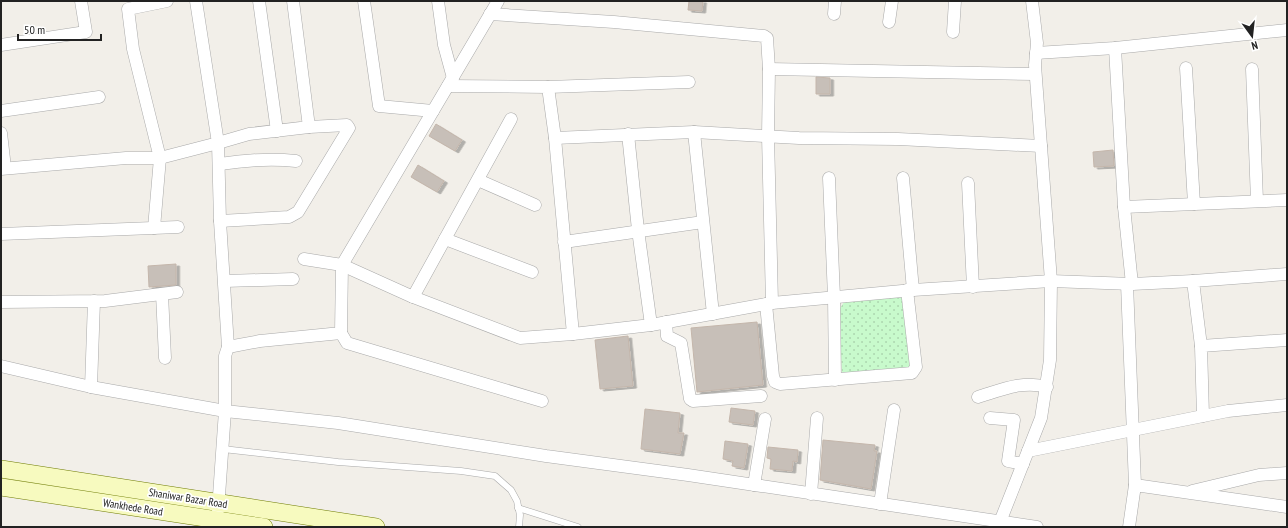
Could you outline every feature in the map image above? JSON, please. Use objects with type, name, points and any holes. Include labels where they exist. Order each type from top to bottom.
[{"type":"main road","name":"Shaniwar Bazar Road","points":[[1,469],[376,527]]},
{"type":"main road","name":"Wankhede Road","points":[[1,487],[218,523],[264,527]]},
{"type":"street","points":[[1,45],[86,32],[81,1]]},
{"type":"street","points":[[154,228],[160,158],[133,49],[128,9],[167,1]]},
{"type":"street","points":[[196,1],[220,164],[220,221],[228,347],[224,356],[225,411],[218,523]]},
{"type":"street","points":[[259,1],[277,131]]},
{"type":"street","points":[[293,1],[309,127]]},
{"type":"street","points":[[364,1],[378,106],[433,111]]},
{"type":"street","points":[[438,1],[450,82]]},
{"type":"street","points":[[498,1],[342,266],[341,333],[347,343],[542,401]]},
{"type":"street","points":[[834,14],[835,1]]},
{"type":"street","points":[[889,22],[892,1]]},
{"type":"street","points":[[953,32],[955,1]]},
{"type":"street","points":[[1000,524],[1041,418],[1050,360],[1051,281],[1035,74],[1037,43],[1032,1]]},
{"type":"street","points":[[490,14],[614,22],[764,36],[768,41],[769,303],[773,376],[775,382],[780,384],[912,373],[915,370],[916,367],[902,178]]},
{"type":"street","points":[[1036,53],[1115,48],[1287,30]]},
{"type":"street","points":[[1115,48],[1130,284],[1135,485],[1129,527]]},
{"type":"street","points":[[1186,68],[1194,204]]},
{"type":"street","points":[[1252,68],[1257,201]]},
{"type":"street","points":[[769,69],[1035,74]]},
{"type":"street","points":[[450,82],[548,87],[689,82]]},
{"type":"street","points":[[548,87],[555,138],[573,334]]},
{"type":"street","points":[[1,111],[99,97]]},
{"type":"street","points":[[413,298],[511,119]]},
{"type":"street","points":[[1,133],[3,169],[126,158],[160,158],[249,134],[309,127],[347,126],[349,128],[298,212],[289,217],[220,221]]},
{"type":"street","points":[[555,138],[694,132],[828,139],[898,139],[1041,146]]},
{"type":"street","points":[[694,132],[713,314]]},
{"type":"street","points":[[628,134],[638,230],[651,325]]},
{"type":"street","points":[[220,164],[261,159],[296,161]]},
{"type":"street","points":[[829,178],[834,297],[835,380]]},
{"type":"street","points":[[478,180],[535,205]]},
{"type":"street","points":[[968,183],[973,287]]},
{"type":"street","points":[[1124,207],[1287,200]]},
{"type":"street","points":[[564,242],[638,230],[703,222]]},
{"type":"street","points":[[1,234],[178,227]]},
{"type":"street","points":[[445,239],[532,272]]},
{"type":"street","points":[[304,259],[342,266],[413,298],[520,338],[573,334],[651,325],[769,303],[910,290],[1051,281],[1130,284],[1287,274]]},
{"type":"street","points":[[225,281],[293,279]]},
{"type":"street","points":[[1193,281],[1201,346],[1203,416]]},
{"type":"street","points":[[1,302],[94,301],[177,292]]},
{"type":"street","points":[[162,294],[164,358]]},
{"type":"street","points":[[91,387],[94,301]]},
{"type":"street","points":[[666,322],[667,336],[681,343],[690,399],[693,401],[761,396]]},
{"type":"street","points":[[228,347],[260,341],[341,333]]},
{"type":"street","points":[[1201,346],[1287,340]]},
{"type":"street","points":[[1,366],[91,387],[225,411],[338,423],[546,456],[880,504],[1000,524],[1037,527]]},
{"type":"street","points":[[978,397],[1024,384],[1036,383],[1047,387]]},
{"type":"street","points":[[1028,451],[1228,411],[1287,405]]},
{"type":"street","points":[[880,504],[894,410]]},
{"type":"street","points":[[811,494],[818,418]]},
{"type":"street","points":[[990,418],[1014,420],[1008,461],[1023,464]]},
{"type":"street","points":[[754,485],[765,419]]},
{"type":"street","points":[[1185,492],[1259,475],[1287,473]]},
{"type":"street","points":[[1135,485],[1287,507]]},
{"type":"lane","points":[[223,449],[338,462],[495,476],[503,481],[517,501],[519,527]]},
{"type":"lane","points":[[518,508],[578,527]]},
{"type":"green space","points":[[903,297],[911,368],[842,374],[839,310],[844,302]]},
{"type":"building","points":[[689,1],[703,1],[702,11],[688,10]]},
{"type":"building","points":[[816,77],[830,78],[830,94],[816,94]]},
{"type":"building","points":[[436,124],[462,140],[455,151],[429,136]]},
{"type":"building","points":[[1113,150],[1114,166],[1094,167],[1093,152]]},
{"type":"building","points":[[418,165],[444,181],[437,192],[411,177]]},
{"type":"building","points":[[176,264],[176,285],[149,287],[148,266]]},
{"type":"building","points":[[757,322],[763,385],[697,392],[691,328]]},
{"type":"building","points":[[628,336],[633,386],[600,389],[595,340]]},
{"type":"building","points":[[731,408],[755,411],[753,425],[729,422]]},
{"type":"building","points":[[645,409],[680,413],[678,433],[684,433],[680,454],[641,449]]},
{"type":"building","points":[[823,440],[875,445],[874,451],[877,451],[871,489],[820,480]]},
{"type":"building","points":[[725,441],[748,444],[744,468],[732,466],[733,461],[723,459]]},
{"type":"building","points":[[768,447],[798,450],[797,462],[793,461],[792,471],[770,469],[771,459],[767,458]]}]
